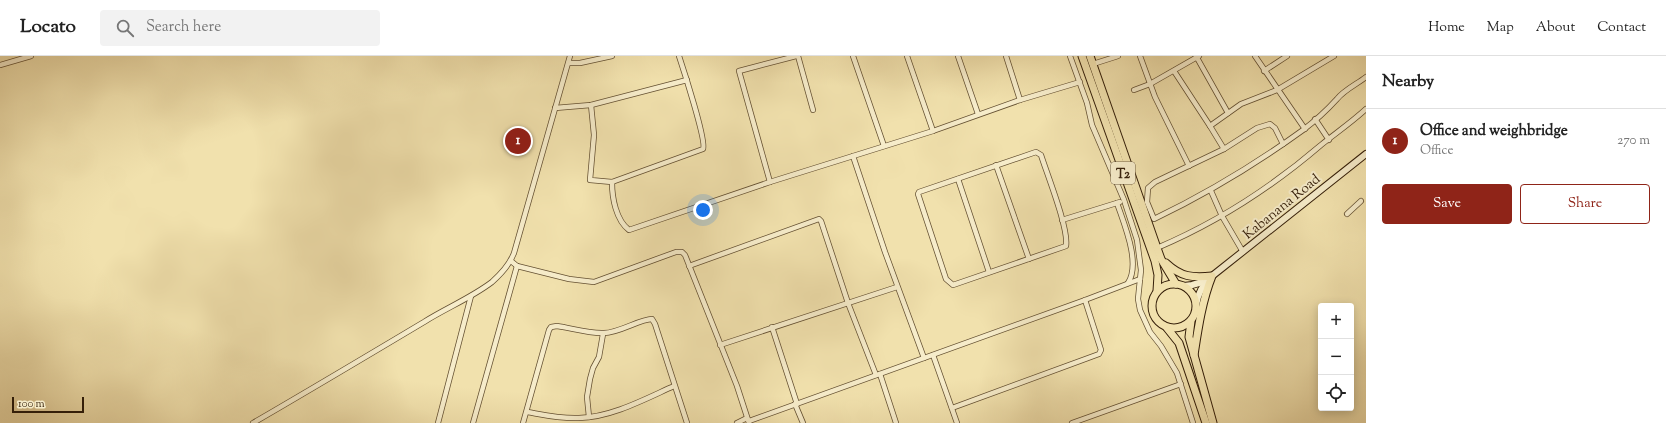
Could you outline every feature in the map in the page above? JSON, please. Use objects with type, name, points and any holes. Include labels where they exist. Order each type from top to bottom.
[{"type":"main road","name":"T2","points":[[1082,56],[1158,275],[1157,291],[1153,300],[1153,314],[1159,322],[1168,328],[1184,353],[1206,423]]},
{"type":"main road","name":"T2","points":[[1090,56],[1161,259],[1180,285],[1192,294],[1196,304]]},
{"type":"main road","points":[[1161,259],[1175,271],[1193,278],[1210,278],[1194,355]]},
{"type":"main road","points":[[1157,291],[1167,285],[1180,285]]},
{"type":"main road","points":[[1196,304],[1196,310],[1191,321],[1189,337],[1213,423]]},
{"type":"main road","points":[[1168,328],[1185,326],[1191,321]]},
{"type":"street","points":[[0,65],[31,56]]},
{"type":"street","points":[[253,423],[470,296],[492,281],[511,261],[570,56]]},
{"type":"street","points":[[569,63],[580,63],[612,56]]},
{"type":"street","points":[[591,105],[594,135],[590,180],[612,182],[669,162],[704,147],[687,80],[678,56]]},
{"type":"street","points":[[770,182],[739,71],[797,56],[813,110]]},
{"type":"street","points":[[853,56],[884,146]]},
{"type":"street","points":[[907,56],[933,131]]},
{"type":"street","points":[[958,56],[978,114]]},
{"type":"street","points":[[1006,56],[1020,100]]},
{"type":"street","points":[[1070,56],[1087,103],[1092,125],[1124,200],[1137,240],[1141,270],[1138,299],[1140,310],[1150,332],[1170,361],[1181,384],[1193,423]]},
{"type":"street","points":[[1093,64],[1118,56]]},
{"type":"street","points":[[1140,56],[1155,97],[1189,166]]},
{"type":"street","points":[[1255,56],[1304,129]]},
{"type":"street","points":[[1264,71],[1287,56]]},
{"type":"street","points":[[1210,126],[1249,100],[1277,90],[1334,56]]},
{"type":"street","points":[[1134,90],[1150,84],[1197,57],[1228,113]]},
{"type":"street","points":[[1174,71],[1224,149]]},
{"type":"street","points":[[1283,144],[1275,128],[1270,124],[1257,128],[1224,149],[1155,182],[1148,188],[1147,202],[1154,219],[1211,191],[1283,144],[1332,106],[1337,98],[1366,77]]},
{"type":"street","points":[[555,108],[591,105],[687,80]]},
{"type":"street","points":[[612,182],[614,202],[619,215],[629,230],[770,182],[933,131],[978,114],[1080,82]]},
{"type":"street","points":[[1157,248],[1196,231],[1222,216],[1285,174],[1366,109]]},
{"type":"street","points":[[1315,119],[1329,140]]},
{"type":"street","points":[[1036,152],[1040,154],[1062,220],[1066,238],[1066,246],[952,285],[946,279],[918,194],[920,190],[958,179],[1036,152]]},
{"type":"street","name":"Kabanana Road","points":[[1210,278],[1366,154]]},
{"type":"street","points":[[853,156],[897,287],[924,358]]},
{"type":"street","points":[[996,165],[1029,259]]},
{"type":"street","points":[[958,179],[989,272]]},
{"type":"street","points":[[1211,191],[1222,216],[1243,252]]},
{"type":"street","points":[[1062,220],[1124,200]]},
{"type":"street","points":[[1347,214],[1361,201]]},
{"type":"street","points":[[1117,203],[1131,246],[1132,269],[1128,283]]},
{"type":"street","points":[[689,266],[819,219],[848,303],[878,374],[896,423]]},
{"type":"street","points":[[511,261],[517,266],[569,280],[594,282],[676,252],[682,252],[685,255],[737,386],[748,421]]},
{"type":"street","points":[[473,423],[517,266]]},
{"type":"street","points":[[1180,285],[1200,283],[1210,278]]},
{"type":"street","points":[[1196,304],[1198,295],[1210,278]]},
{"type":"street","points":[[737,423],[748,421],[796,404],[1140,279]]},
{"type":"street","points":[[720,345],[897,287]]},
{"type":"street","points":[[438,423],[470,296]]},
{"type":"street","points":[[952,408],[1099,354],[1100,350],[1085,300]]},
{"type":"street","points":[[523,423],[551,327],[557,326],[604,334],[652,319],[687,423]]},
{"type":"street","points":[[772,327],[803,423]]},
{"type":"street","points":[[589,417],[587,397],[590,379],[593,368],[599,357],[604,334]]},
{"type":"street","points":[[933,355],[957,423]]},
{"type":"street","points":[[1072,423],[1181,384]]},
{"type":"street","points":[[527,412],[564,418],[589,417],[651,398],[674,386]]},
{"type":"place","name":"Office and weighbridge","points":[[518,141]]}]
